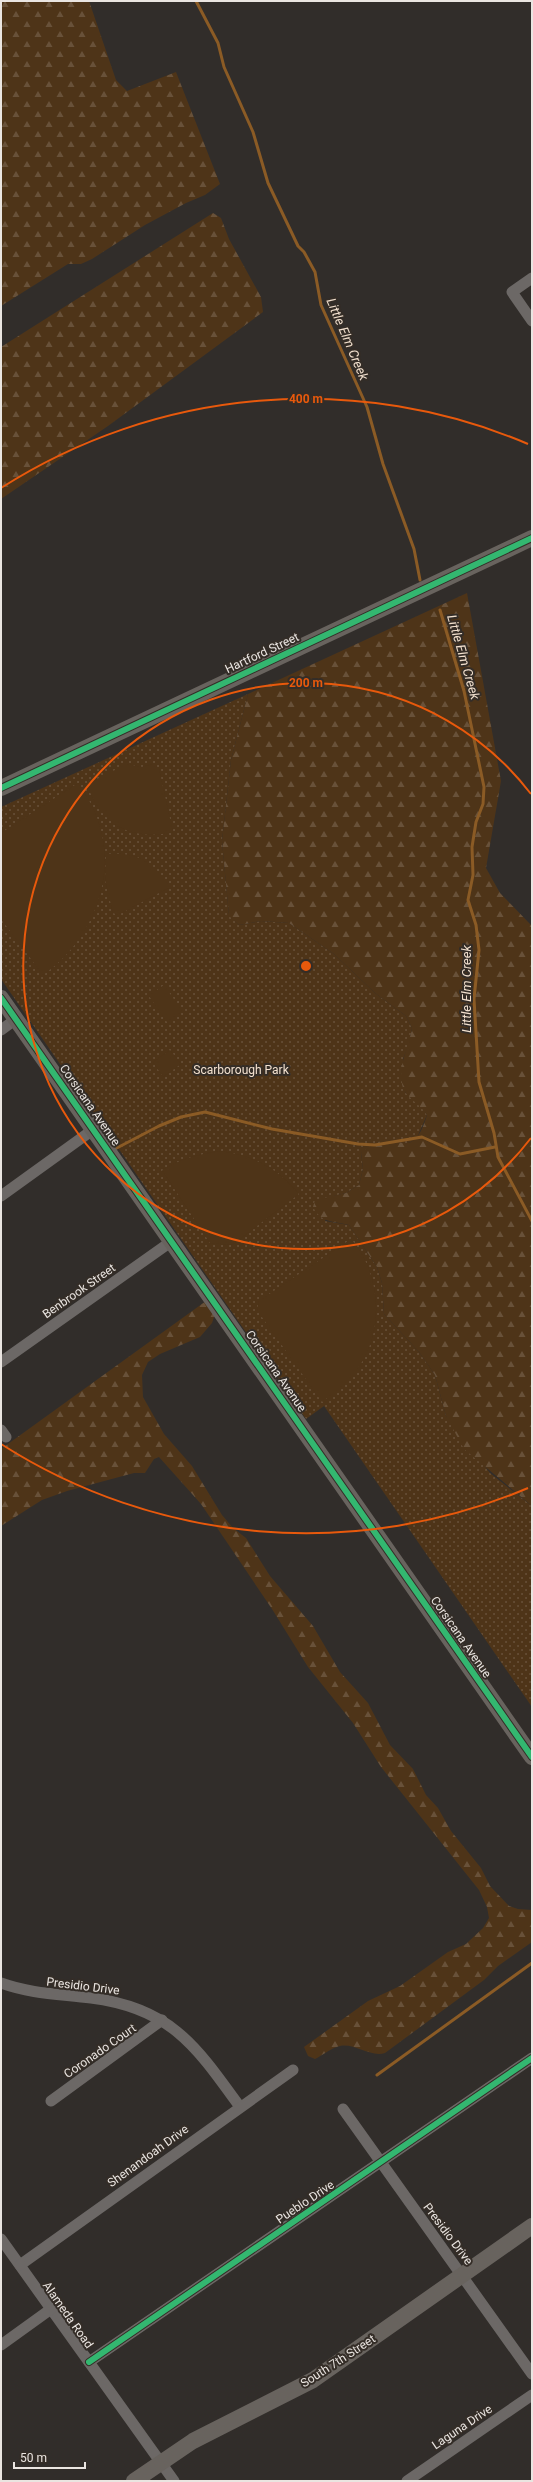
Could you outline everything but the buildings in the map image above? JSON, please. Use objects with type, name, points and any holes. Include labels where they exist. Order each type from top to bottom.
[{"type":"street","points":[[532,278],[512,292],[532,321]]},
{"type":"street","name":"Hartford Street","points":[[1,788],[532,538]]},
{"type":"street","name":"Corsicana Avenue","points":[[1,998],[532,1757]]},
{"type":"street","points":[[1,1030],[16,1019]]},
{"type":"street","points":[[1,1196],[94,1129]]},
{"type":"street","name":"Benbrook Street","points":[[1,1362],[172,1241]]},
{"type":"street","name":"Presidio Drive","points":[[1,1983],[38,1994],[90,1998],[142,2009],[162,2020],[205,2059],[240,2107]]},
{"type":"street","name":"Coronado Court","points":[[51,2101],[148,2032],[162,2020]]},
{"type":"street","name":"Pueblo Drive","points":[[89,2362],[381,2164],[532,2058]]},
{"type":"street","name":"Shenandoah Drive","points":[[20,2265],[293,2070]]},
{"type":"street","name":"Presidio Drive","points":[[343,2109],[532,2374]]},
{"type":"street","name":"South 7th Street","points":[[134,2481],[160,2461],[193,2440],[314,2380],[532,2226]]},
{"type":"street","name":"Alameda Road","points":[[1,2239],[174,2481]]},
{"type":"street","points":[[1,2345],[51,2309]]},
{"type":"street","name":"Laguna Drive","points":[[407,2481],[532,2395]]},
{"type":"green space","points":[[1,1],[89,1],[116,80],[127,91],[176,72],[220,184],[205,195],[186,203],[145,225],[92,259],[81,264],[68,264],[1,306]]},
{"type":"green space","points":[[213,213],[221,218],[229,239],[261,297],[263,312],[108,426],[1,499],[1,347]]},
{"type":"green space","points":[[467,593],[501,781],[486,868],[500,893],[532,926],[532,1506],[464,1449],[446,1416],[435,1375],[419,1352],[384,1314],[382,1283],[377,1267],[349,1225],[324,1219],[313,1207],[315,1200],[346,1193],[359,1185],[363,1169],[361,1153],[367,1147],[374,1143],[387,1140],[408,1143],[419,1134],[427,1115],[404,1090],[401,1075],[412,1028],[406,1016],[375,993],[334,954],[289,923],[261,921],[239,925],[229,916],[222,841],[231,760],[248,694]]},
{"type":"green space","name":"Scarborough Park","points":[[248,694],[231,760],[222,841],[229,915],[239,925],[261,921],[289,923],[334,954],[375,993],[406,1016],[412,1028],[409,1044],[403,1059],[405,1092],[421,1105],[427,1115],[416,1140],[405,1144],[391,1140],[361,1153],[363,1169],[359,1185],[346,1193],[334,1196],[325,1221],[349,1225],[377,1267],[382,1283],[384,1314],[419,1352],[435,1375],[446,1416],[490,1473],[532,1506],[532,1707],[324,1406],[306,1419],[1,979],[1,807]]},
{"type":"green space","points":[[127,764],[142,767],[152,764],[159,769],[173,832],[144,834],[131,832],[119,827],[100,810],[87,784]]},
{"type":"green space","points":[[78,783],[89,800],[97,818],[103,840],[105,862],[103,884],[97,906],[87,926],[75,944],[60,961],[43,975],[1,919],[1,833]]},
{"type":"green space","points":[[106,854],[127,855],[143,860],[157,871],[170,887],[118,915],[113,913],[105,880]]},
{"type":"green space","points":[[164,985],[182,1011],[167,1022],[149,996]]},
{"type":"green space","points":[[170,1050],[181,1064],[163,1077],[153,1062]]},
{"type":"green space","points":[[221,1151],[244,1156],[264,1165],[282,1177],[299,1194],[232,1245],[210,1243],[162,1170],[190,1158]]},
{"type":"green space","points":[[351,1239],[369,1268],[374,1285],[376,1320],[373,1337],[367,1353],[358,1368],[350,1378],[322,1402],[257,1310],[259,1301]]},
{"type":"green space","points":[[206,1301],[215,1314],[212,1323],[200,1337],[160,1354],[148,1362],[142,1375],[143,1397],[164,1434],[192,1466],[222,1515],[233,1528],[246,1538],[270,1576],[313,1626],[340,1672],[368,1703],[390,1745],[413,1769],[426,1795],[438,1808],[451,1831],[481,1868],[490,1886],[509,1906],[518,1909],[532,1910],[532,1942],[498,1966],[484,1980],[385,2053],[374,2054],[351,2047],[340,2046],[315,2059],[308,2056],[304,2047],[368,2001],[400,1986],[448,1952],[466,1944],[483,1928],[489,1918],[487,1907],[479,1890],[381,1767],[353,1723],[308,1667],[272,1609],[201,1504],[159,1457],[154,1459],[145,1473],[134,1473],[67,1491],[42,1500],[1,1526],[1,1449]]},
{"type":"waterway","name":"Little Elm Creek","points":[[196,1],[218,43],[224,67],[253,132],[268,183],[298,246],[304,252],[315,272],[321,305],[367,407],[383,464],[414,549],[420,580]]},
{"type":"waterway","name":"Little Elm Creek","points":[[440,610],[464,691],[484,787],[483,804],[476,822],[472,847],[473,875],[468,900],[476,925],[479,950],[474,999],[479,1082],[494,1133],[498,1157],[532,1221]]},
{"type":"waterway","points":[[113,1150],[159,1126],[181,1117],[205,1112],[272,1129],[358,1144],[375,1145],[422,1137],[460,1154],[495,1147]]},
{"type":"waterway","points":[[377,2075],[532,1963]]},
{"type":"cycle path","points":[[1,788],[532,538]]},
{"type":"cycle path","points":[[1,998],[532,1757]]},
{"type":"cycle path","points":[[89,2362],[532,2058]]}]
